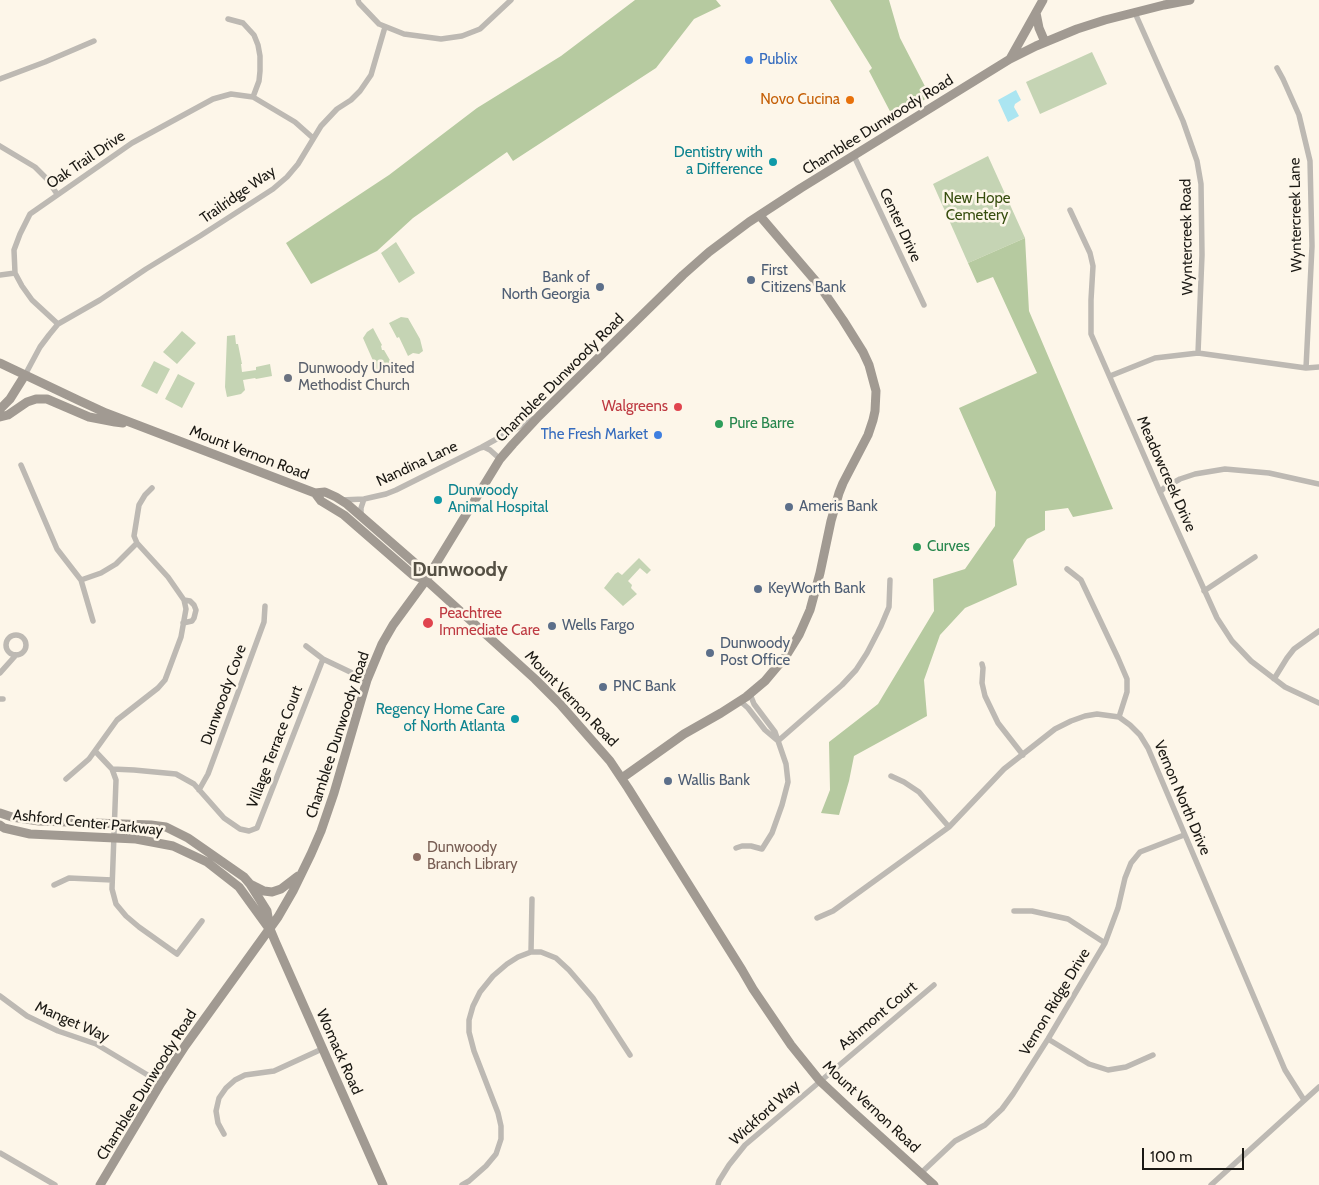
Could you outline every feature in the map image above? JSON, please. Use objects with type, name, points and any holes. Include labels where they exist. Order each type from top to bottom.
[{"type":"street","points":[[358,0],[358,3],[378,24],[404,34],[442,39],[462,36],[480,29],[511,0]]},
{"type":"street","name":"Chamblee Dunwoody Road","points":[[100,1185],[185,1046],[270,929],[293,891],[311,854],[334,793],[367,680],[387,634],[426,580],[500,459],[539,416],[683,275],[715,247],[801,188],[1010,59],[1043,0]]},
{"type":"street","points":[[1010,59],[1077,29],[1164,5],[1190,0]]},
{"type":"street","points":[[1036,13],[1039,28],[1045,42]]},
{"type":"street","name":"Wyntercreek Road","points":[[1135,13],[1183,121],[1197,162],[1201,184],[1202,255],[1198,353]]},
{"type":"street","points":[[228,19],[243,23],[254,35],[258,45],[260,56],[259,80],[252,97]]},
{"type":"street","name":"Trailridge Way","points":[[58,324],[100,300],[287,177],[298,164],[321,126],[337,109],[360,92],[371,75],[385,27]]},
{"type":"street","points":[[0,79],[94,41]]},
{"type":"street","name":"Wyntercreek Lane","points":[[1277,68],[1298,115],[1310,161],[1312,246],[1306,368]]},
{"type":"street","name":"Oak Trail Drive","points":[[15,273],[14,250],[30,214],[132,143],[213,99],[231,94],[252,97],[295,122],[313,138]]},
{"type":"street","points":[[0,146],[35,167],[47,179],[57,194]]},
{"type":"street","name":"Center Drive","points":[[854,156],[924,304]]},
{"type":"street","name":"Meadowcreek Drive","points":[[1070,210],[1090,253],[1093,266],[1090,300],[1091,334],[1204,591],[1232,641],[1251,661],[1285,687],[1319,702]]},
{"type":"street","points":[[622,778],[684,734],[740,702],[765,681],[786,656],[799,635],[810,610],[835,506],[843,483],[868,434],[875,411],[876,392],[874,379],[866,358],[819,285],[760,216]]},
{"type":"street","points":[[0,275],[15,273],[32,300],[58,324],[40,348],[10,400],[0,409]]},
{"type":"street","points":[[1110,376],[1155,358],[1198,353],[1306,368],[1319,367]]},
{"type":"street","name":"Mount Vernon Road","points":[[0,363],[132,423],[315,493],[321,501],[344,515],[413,575],[426,580],[519,664],[560,704],[610,761],[753,989],[818,1084],[851,1110],[934,1185]]},
{"type":"street","points":[[0,417],[8,415],[27,402],[42,399],[52,401],[89,416],[115,422],[132,423]]},
{"type":"street","name":"Nandina Lane","points":[[341,500],[364,499],[396,490],[539,416]]},
{"type":"street","name":"Nandina Lane","points":[[480,448],[490,450],[500,459]]},
{"type":"street","points":[[20,465],[57,548],[80,580],[93,621]]},
{"type":"street","points":[[1160,492],[1180,479],[1195,474],[1225,469],[1269,473],[1319,484]]},
{"type":"street","points":[[66,779],[89,759],[117,720],[158,688],[165,680],[181,637],[186,609],[184,600],[168,577],[137,543],[134,536],[139,506],[145,495],[152,488]]},
{"type":"street","points":[[315,493],[325,492],[341,500],[416,565],[426,580]]},
{"type":"street","name":"Nandina Lane","points":[[362,517],[360,508],[364,499]]},
{"type":"street","points":[[80,580],[101,573],[116,564],[137,543]]},
{"type":"street","points":[[1204,591],[1255,557]]},
{"type":"street","points":[[817,918],[833,911],[949,827],[1004,769],[1055,729],[1071,720],[1085,716],[1097,714],[1119,717],[1127,692],[1127,679],[1080,580],[1067,569]]},
{"type":"street","points":[[778,741],[842,685],[856,670],[881,626],[888,607],[890,580]]},
{"type":"street","points":[[183,623],[192,621],[196,610],[190,601],[184,600]]},
{"type":"street","name":"Dunwoody Cove","points":[[199,790],[208,774],[264,622],[265,606]]},
{"type":"street","points":[[1274,679],[1294,649],[1319,631]]},
{"type":"street","points":[[306,646],[323,659],[367,680]]},
{"type":"street","points":[[0,672],[16,655]]},
{"type":"street","name":"Village Terrace Court","points":[[112,769],[176,774],[194,784],[224,818],[240,829],[249,831],[257,828],[323,659]]},
{"type":"street","points":[[982,664],[984,668],[982,683],[985,696],[998,723],[1023,755]]},
{"type":"street","points":[[736,848],[751,846],[762,849],[772,833],[788,782],[786,764],[775,732],[754,704],[750,694]]},
{"type":"street","points":[[740,702],[748,708],[765,730],[778,741]]},
{"type":"street","name":"Vernon North Drive","points":[[1119,717],[1140,735],[1148,748],[1285,1070],[1304,1100]]},
{"type":"street","points":[[95,751],[112,769],[116,780],[112,880],[113,896],[116,904],[139,927],[178,954],[202,921]]},
{"type":"street","points":[[891,776],[919,792],[949,827]]},
{"type":"street","name":"Ashford Center Parkway","points":[[0,813],[39,822],[166,827],[188,838],[244,877],[267,911],[270,929]]},
{"type":"street","name":"Ashford Center Parkway","points":[[0,825],[4,828],[30,834],[136,839],[173,846],[207,862],[239,887],[270,929]]},
{"type":"street","name":"Vernon Ridge Drive","points":[[921,1173],[955,1141],[985,1125],[1002,1109],[1013,1094],[1105,943],[1118,908],[1125,878],[1131,863],[1140,852],[1184,835]]},
{"type":"street","points":[[250,884],[264,891],[272,892],[281,889],[300,874]]},
{"type":"street","points":[[54,885],[69,878],[112,880]]},
{"type":"street","points":[[531,952],[532,899]]},
{"type":"street","points":[[1014,910],[1032,911],[1068,919],[1105,943]]},
{"type":"street","name":"Womack Road","points":[[270,929],[383,1185]]},
{"type":"street","points":[[462,1185],[486,1166],[496,1154],[501,1140],[501,1126],[498,1113],[474,1052],[469,1032],[469,1020],[480,992],[493,976],[507,964],[531,952],[541,952],[556,958],[593,998],[630,1055]]},
{"type":"street","name":"Ashmont Court","points":[[818,1084],[934,985]]},
{"type":"street","name":"Manget Way","points":[[0,996],[27,1016],[58,1031],[96,1044],[161,1083]]},
{"type":"street","points":[[1048,1039],[1088,1064],[1108,1070],[1126,1067],[1152,1055]]},
{"type":"street","points":[[224,1134],[218,1123],[216,1111],[219,1098],[235,1080],[245,1075],[274,1070],[322,1049]]},
{"type":"street","name":"Wickford Way","points":[[718,1185],[718,1181],[745,1144],[818,1084]]},
{"type":"street","points":[[1211,1185],[1319,1087]]},
{"type":"street","points":[[0,1153],[55,1185]]},
{"type":"green space","points":[[635,0],[716,0],[721,6],[694,19],[656,68],[513,161],[507,152],[413,218],[377,251],[311,284],[286,243],[389,175],[477,108],[561,56]]},
{"type":"green space","points":[[830,0],[889,0],[900,38],[930,96],[894,119],[869,71],[872,68]]},
{"type":"green space","points":[[1092,52],[1107,84],[1040,114],[1026,82]]},
{"type":"green space","name":"New Hope Cemetery","points":[[988,156],[1025,238],[968,263],[933,184]]},
{"type":"green space","points":[[1025,238],[1029,311],[1113,509],[1073,517],[1068,508],[1045,511],[1045,530],[1027,539],[1013,560],[1017,585],[965,608],[940,635],[924,680],[927,716],[854,756],[839,815],[821,813],[830,790],[829,742],[878,704],[934,611],[933,579],[965,569],[995,526],[996,492],[959,408],[1037,373],[993,277],[977,283],[968,263]]},
{"type":"green space","points":[[396,242],[415,273],[399,283],[381,253]]},
{"type":"green space","points":[[401,317],[408,318],[420,339],[423,351],[419,354],[413,353],[408,356],[399,337],[397,338],[389,323]]},
{"type":"green space","points":[[373,328],[382,345],[382,350],[384,350],[391,362],[378,372],[363,338]]},
{"type":"green space","points":[[182,331],[196,343],[177,364],[163,352]]},
{"type":"green space","points":[[235,335],[242,372],[256,370],[256,367],[270,364],[272,376],[243,380],[245,390],[241,394],[227,397],[225,387],[227,336]]},
{"type":"green space","points":[[154,361],[170,369],[157,394],[141,386]]},
{"type":"green space","points":[[178,374],[195,383],[182,408],[165,399]]},
{"type":"green space","points":[[639,558],[651,570],[647,574],[640,568],[628,581],[632,585],[631,588],[637,594],[623,606],[604,588],[615,574],[618,572],[622,575]]},
{"type":"water","points":[[1016,90],[1021,100],[1014,107],[1019,116],[1008,122],[998,100]]},
{"type":"place","name":"Publix","points":[[749,60]]},
{"type":"place","name":"Novo Cucina","points":[[850,100]]},
{"type":"place","name":"Dentistry with a Difference","points":[[773,162]]},
{"type":"place","name":"First Citizens Bank","points":[[751,280]]},
{"type":"place","name":"Bank of North Georgia","points":[[600,287]]},
{"type":"place","name":"Dunwoody United Methodist Church","points":[[288,378]]},
{"type":"place","name":"Walgreens","points":[[678,407]]},
{"type":"place","name":"Pure Barre","points":[[719,424]]},
{"type":"place","name":"The Fresh Market","points":[[658,435]]},
{"type":"place","name":"Dunwoody Animal Hospital","points":[[438,500]]},
{"type":"place","name":"Ameris Bank","points":[[789,507]]},
{"type":"place","name":"Curves","points":[[917,547]]},
{"type":"place","name":"KeyWorth Bank","points":[[758,589]]},
{"type":"place","name":"Peachtree Immediate Care","points":[[428,623]]},
{"type":"place","name":"Wells Fargo","points":[[552,626]]},
{"type":"place","name":"Dunwoody Post Office","points":[[710,653]]},
{"type":"place","name":"PNC Bank","points":[[603,687]]},
{"type":"place","name":"Regency Home Care of North Atlanta","points":[[515,719]]},
{"type":"place","name":"Wallis Bank","points":[[668,781]]},
{"type":"place","name":"Dunwoody Branch Library","points":[[417,857]]},
{"type":"district","name":"Dunwoody","points":[[460,570]]}]
